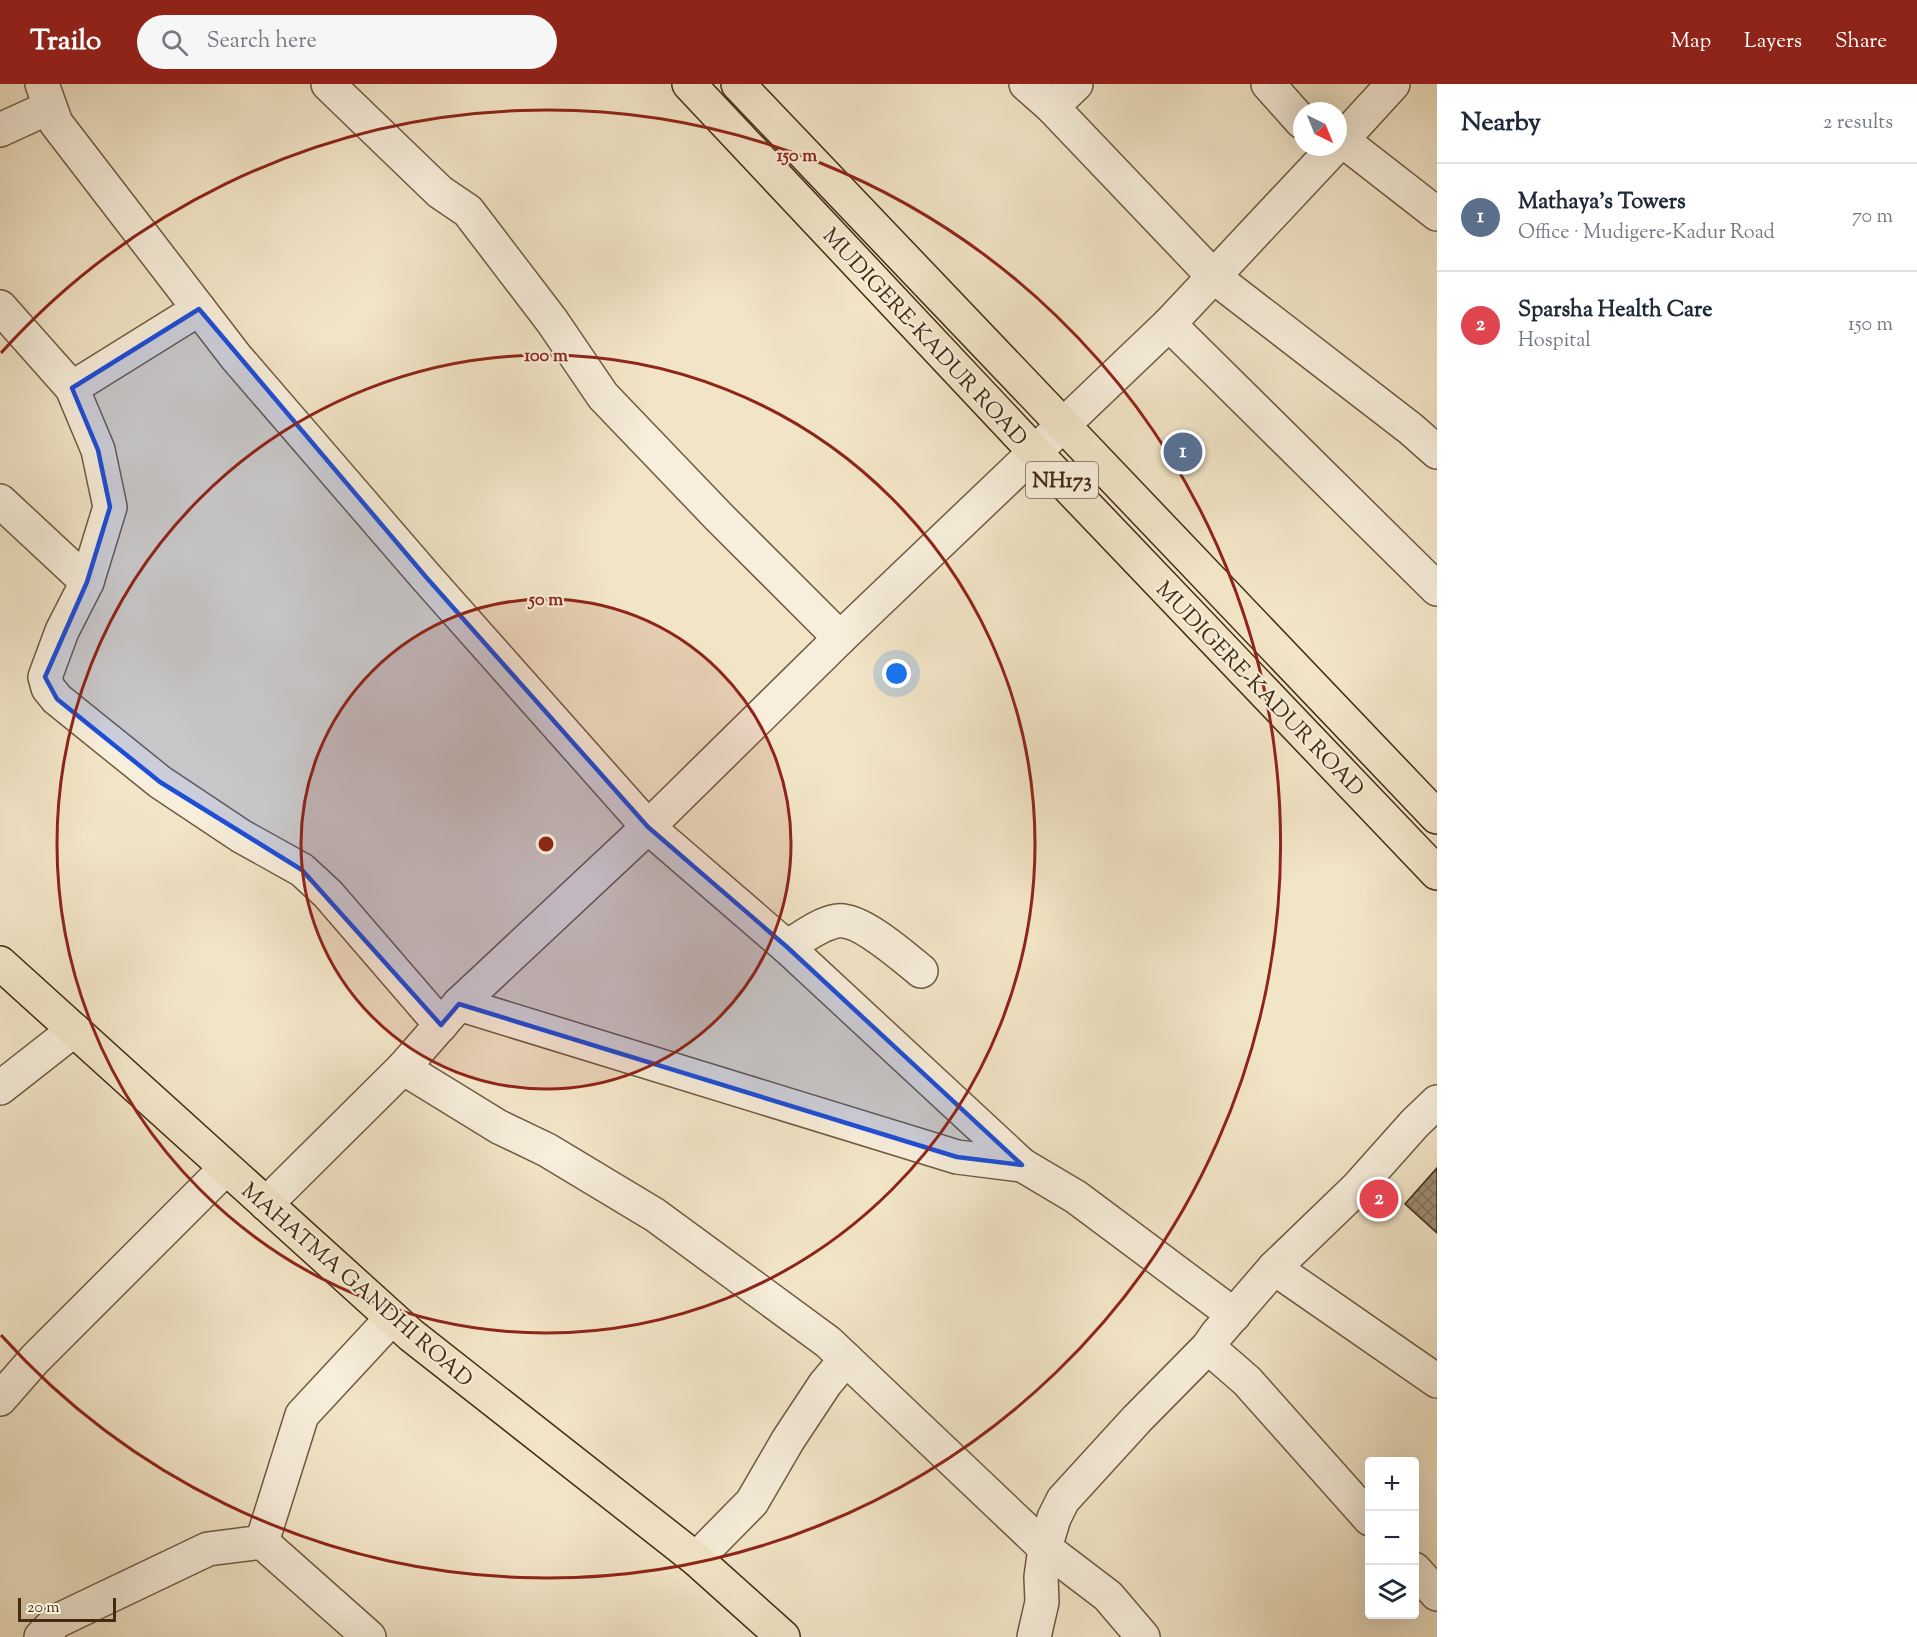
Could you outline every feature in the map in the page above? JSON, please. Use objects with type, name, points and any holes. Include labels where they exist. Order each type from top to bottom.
[{"type":"main road","name":"MUDIGERE-KADUR ROAD","points":[[738,84],[1437,817]]},
{"type":"main road","name":"MUDIGERE-KADUR ROAD","points":[[696,87],[1035,452],[1437,873]]},
{"type":"main road","name":"MAHATMA GANDHI ROAD","points":[[0,963],[411,1335],[696,1559],[772,1633]]},
{"type":"street","points":[[328,84],[440,192],[468,211],[552,321],[603,396],[718,516],[840,638]]},
{"type":"street","points":[[1026,84],[1052,108],[1214,277],[1412,429],[1437,452]]},
{"type":"street","points":[[1052,108],[1076,84]]},
{"type":"street","points":[[1268,84],[1293,112]]},
{"type":"street","points":[[1347,132],[1393,84]]},
{"type":"street","points":[[0,130],[46,95],[56,123],[236,357],[648,827],[787,947],[1022,1165],[1076,1197],[1234,1315]]},
{"type":"street","points":[[1347,155],[1437,214]]},
{"type":"street","points":[[266,1204],[403,1068],[450,1015],[1169,324],[1325,156]]},
{"type":"street","points":[[0,307],[72,388],[98,450],[111,507],[87,582],[62,631],[45,676],[48,688],[53,693],[160,782],[242,836],[302,870],[450,1015],[957,1157],[1022,1165]]},
{"type":"street","points":[[72,388],[199,309]]},
{"type":"street","points":[[1169,324],[1437,589]]},
{"type":"street","points":[[0,501],[87,582]]},
{"type":"street","points":[[787,947],[822,926],[840,920],[870,931],[921,971]]},
{"type":"street","points":[[0,1088],[74,1030]]},
{"type":"street","points":[[403,1068],[499,1127],[547,1150],[655,1215],[828,1342],[1045,1548],[1108,1596],[1143,1637]]},
{"type":"street","points":[[1034,1637],[1042,1602],[1041,1577],[1045,1548],[1054,1518],[1063,1500],[1208,1347],[1274,1268],[1357,1188],[1437,1102]]},
{"type":"street","points":[[0,1399],[35,1359],[226,1168]]},
{"type":"street","points":[[1274,1268],[1437,1381]]},
{"type":"street","points":[[262,1542],[302,1415],[392,1318]]},
{"type":"street","points":[[1208,1347],[1247,1381],[1365,1513]]},
{"type":"street","points":[[696,1559],[752,1502],[800,1421],[825,1384],[846,1359]]},
{"type":"street","points":[[41,1637],[57,1621],[208,1549],[262,1542],[369,1637]]},
{"type":"street","points":[[1419,1574],[1437,1594]]},
{"type":"highlighted area","points":[[199,309],[426,577],[648,827],[787,947],[1022,1165],[957,1157],[459,1004],[441,1025],[302,870],[160,782],[57,699],[45,677],[87,582],[110,507],[98,450],[72,388]]},
{"type":"building","points":[[1437,1168],[1437,1233],[1405,1204]]},
{"type":"place","name":"Mathaya's Towers","points":[[1183,452]]},
{"type":"place","name":"Sparsha Health Care","points":[[1379,1199]]}]
